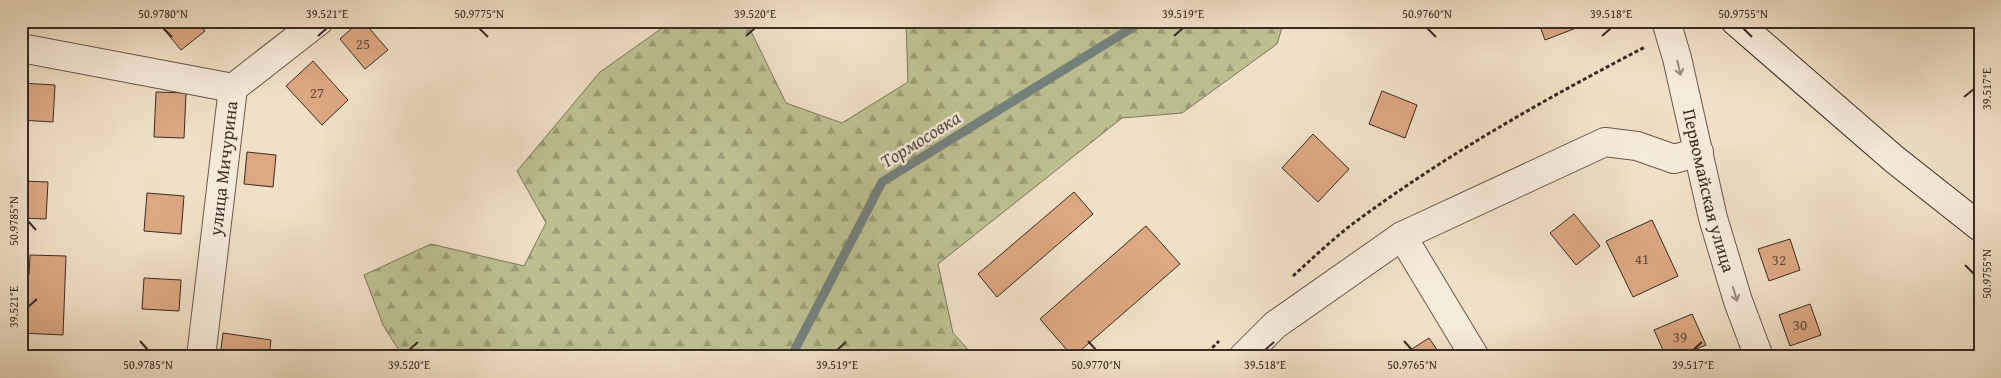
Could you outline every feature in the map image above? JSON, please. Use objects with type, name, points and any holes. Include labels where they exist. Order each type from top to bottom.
[{"type":"street","name":"улица Мичурина","points":[[201,357],[233,88],[319,21]]},
{"type":"street","points":[[1735,21],[1894,160],[1980,227]]},
{"type":"street","name":"Первомайская улица","points":[[1668,27],[1699,152],[1713,218],[1732,283],[1759,357]]},
{"type":"street","points":[[21,48],[233,88]]},
{"type":"street","points":[[1243,357],[1275,325],[1402,236],[1605,142],[1637,146],[1674,159],[1699,152]]},
{"type":"street","points":[[1402,236],[1475,357]]},
{"type":"path","points":[[1288,280],[1361,218],[1477,140],[1668,27]]},
{"type":"path","points":[[1203,357],[1223,337]]},
{"type":"green space","points":[[672,21],[741,21],[748,25],[786,103],[842,123],[908,82],[906,21],[1284,21],[1277,44],[1182,113],[1122,118],[938,264],[953,333],[975,357],[403,357],[383,325],[364,275],[431,244],[524,266],[546,223],[517,171],[600,72]]},
{"type":"building","points":[[157,21],[197,21],[205,31],[181,50]]},
{"type":"building","points":[[360,21],[363,21],[388,50],[365,69],[340,39]]},
{"type":"building","points":[[1538,21],[1592,21],[1592,22],[1545,40]]},
{"type":"building","points":[[313,61],[348,100],[322,125],[286,86]]},
{"type":"building","points":[[21,83],[55,85],[53,122],[21,120]]},
{"type":"building","points":[[1382,91],[1417,105],[1405,138],[1369,124]]},
{"type":"building","points":[[156,92],[186,93],[184,138],[154,137]]},
{"type":"building","points":[[1313,134],[1349,169],[1318,202],[1282,168]]},
{"type":"building","points":[[247,152],[276,155],[273,187],[244,184]]},
{"type":"building","points":[[21,181],[48,182],[46,219],[21,218]]},
{"type":"building","points":[[1074,192],[1093,214],[997,297],[978,274]]},
{"type":"building","points":[[147,193],[184,196],[181,234],[144,231]]},
{"type":"building","points":[[1574,214],[1600,246],[1576,265],[1550,233]]},
{"type":"building","points":[[1652,220],[1678,276],[1633,297],[1606,241]]},
{"type":"building","points":[[1146,226],[1180,264],[1073,357],[1040,319]]},
{"type":"building","points":[[1790,239],[1800,270],[1769,281],[1758,249]]},
{"type":"building","points":[[30,255],[66,256],[63,335],[21,333],[21,275],[29,275]]},
{"type":"building","points":[[144,278],[181,280],[179,311],[142,309]]},
{"type":"building","points":[[1810,304],[1821,335],[1790,346],[1779,315]]},
{"type":"building","points":[[1692,314],[1706,345],[1677,357],[1666,357],[1654,330]]},
{"type":"building","points":[[223,333],[271,340],[269,357],[220,357]]},
{"type":"building","points":[[1429,338],[1442,357],[1401,356]]},
{"type":"building","points":[[123,351],[172,353],[172,357],[123,357]]},
{"type":"waterway","name":"Тормосовка","points":[[791,357],[882,182],[1143,21]]}]
